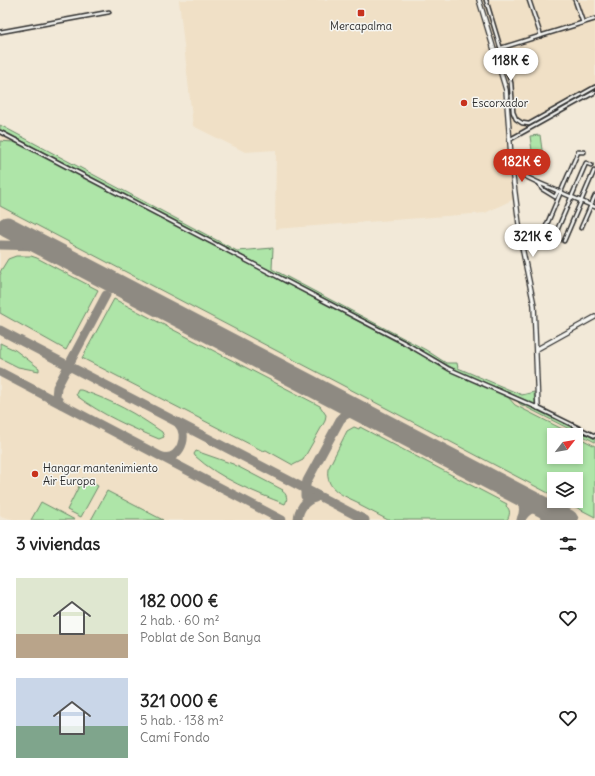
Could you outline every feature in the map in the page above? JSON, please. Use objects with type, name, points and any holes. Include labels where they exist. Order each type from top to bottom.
[{"type":"street","points":[[479,0],[506,90],[512,170],[522,247],[534,304],[538,408]]},
{"type":"street","points":[[486,0],[511,83],[513,112],[516,119],[522,123],[529,124],[595,86]]},
{"type":"street","points":[[529,0],[541,36]]},
{"type":"street","points":[[576,0],[582,23]]},
{"type":"street","points":[[0,32],[109,12]]},
{"type":"street","points":[[501,48],[595,19]]},
{"type":"street","points":[[509,140],[595,92]]},
{"type":"street","points":[[0,132],[392,336],[449,369],[538,408],[595,436]]},
{"type":"street","points":[[584,152],[578,152],[541,238],[546,246],[550,246],[552,242],[586,163],[591,165]]},
{"type":"street","points":[[512,170],[595,207]]},
{"type":"street","points":[[564,241],[594,171]]},
{"type":"street","points":[[539,183],[542,190],[555,197],[560,192]]},
{"type":"street","points":[[581,228],[595,196]]},
{"type":"street","points":[[536,348],[539,348],[595,317]]},
{"type":"shaded area","name":"Mercapalma","points":[[179,0],[476,0],[500,76],[514,199],[485,213],[275,229],[276,150],[245,152],[193,126]]},
{"type":"shaded area","points":[[482,0],[595,0],[595,90],[511,137],[507,83]]},
{"type":"shaded area","points":[[0,125],[237,251],[273,248],[272,269],[426,350],[446,363],[457,363],[458,368],[522,395],[534,392],[535,410],[571,428],[547,428],[547,464],[583,464],[583,434],[595,440],[595,520],[16,520],[0,516]]},
{"type":"green space","points":[[0,125],[237,251],[273,248],[272,269],[426,350],[446,363],[457,363],[458,368],[522,395],[534,392],[535,404],[456,370],[400,338],[0,130]]},
{"type":"green space","points":[[540,135],[543,157],[533,158],[530,136]]},
{"type":"green space","points":[[0,141],[13,142],[20,144],[450,371],[507,396],[515,405],[560,428],[547,428],[547,464],[583,464],[583,440],[595,446],[595,517],[578,508],[583,508],[583,472],[547,472],[547,492],[0,206]]},
{"type":"green space","points":[[16,256],[31,256],[37,258],[98,290],[66,350],[0,313],[0,272],[8,259]]},
{"type":"green space","points":[[114,299],[320,406],[326,415],[325,421],[303,460],[293,465],[82,358]]},
{"type":"green space","points":[[0,343],[15,350],[39,368],[39,371],[18,367],[0,358]]},
{"type":"green space","points":[[78,390],[93,394],[123,408],[162,432],[164,437],[159,439],[106,415],[77,396],[76,394]]},
{"type":"green space","points":[[517,401],[573,428],[567,428],[520,404]]},
{"type":"green space","points":[[354,427],[359,429],[360,427],[507,504],[506,506],[510,513],[507,520],[388,520],[359,505],[359,503],[336,491],[329,482],[328,476],[328,469],[347,431]]},
{"type":"green space","points":[[583,433],[595,439],[595,442],[583,436]]},
{"type":"green space","points":[[196,451],[233,464],[283,490],[282,491],[286,497],[285,504],[249,490],[215,472],[195,456],[194,454]]},
{"type":"green space","points":[[83,478],[98,486],[81,517],[67,510]]},
{"type":"green space","points":[[107,491],[163,520],[91,520]]},
{"type":"green space","points":[[41,502],[75,520],[31,520]]},
{"type":"taxiway","points":[[0,245],[46,247]]},
{"type":"taxiway","points":[[61,404],[56,397],[57,387],[106,295]]},
{"type":"taxiway","points":[[0,330],[365,520]]},
{"type":"taxiway","points":[[0,372],[282,520]]},
{"type":"taxiway","points":[[305,496],[307,481],[342,417],[353,412],[362,412]]},
{"type":"taxiway","points":[[162,457],[174,455],[181,446],[183,434],[178,423]]},
{"type":"taxiway","points":[[515,492],[522,501],[524,508],[521,520]]},
{"type":"taxiway","points":[[298,520],[299,513],[305,503],[315,498]]},
{"type":"taxiway","points":[[522,517],[533,508],[547,509]]},
{"type":"runway","points":[[7,227],[568,520]]},
{"type":"place","name":"Mercapalma","points":[[361,13]]},
{"type":"place","name":"Escorxador","points":[[464,103]]},
{"type":"place","name":"Hangar mantenimiento Air Europa","points":[[35,474]]}]
